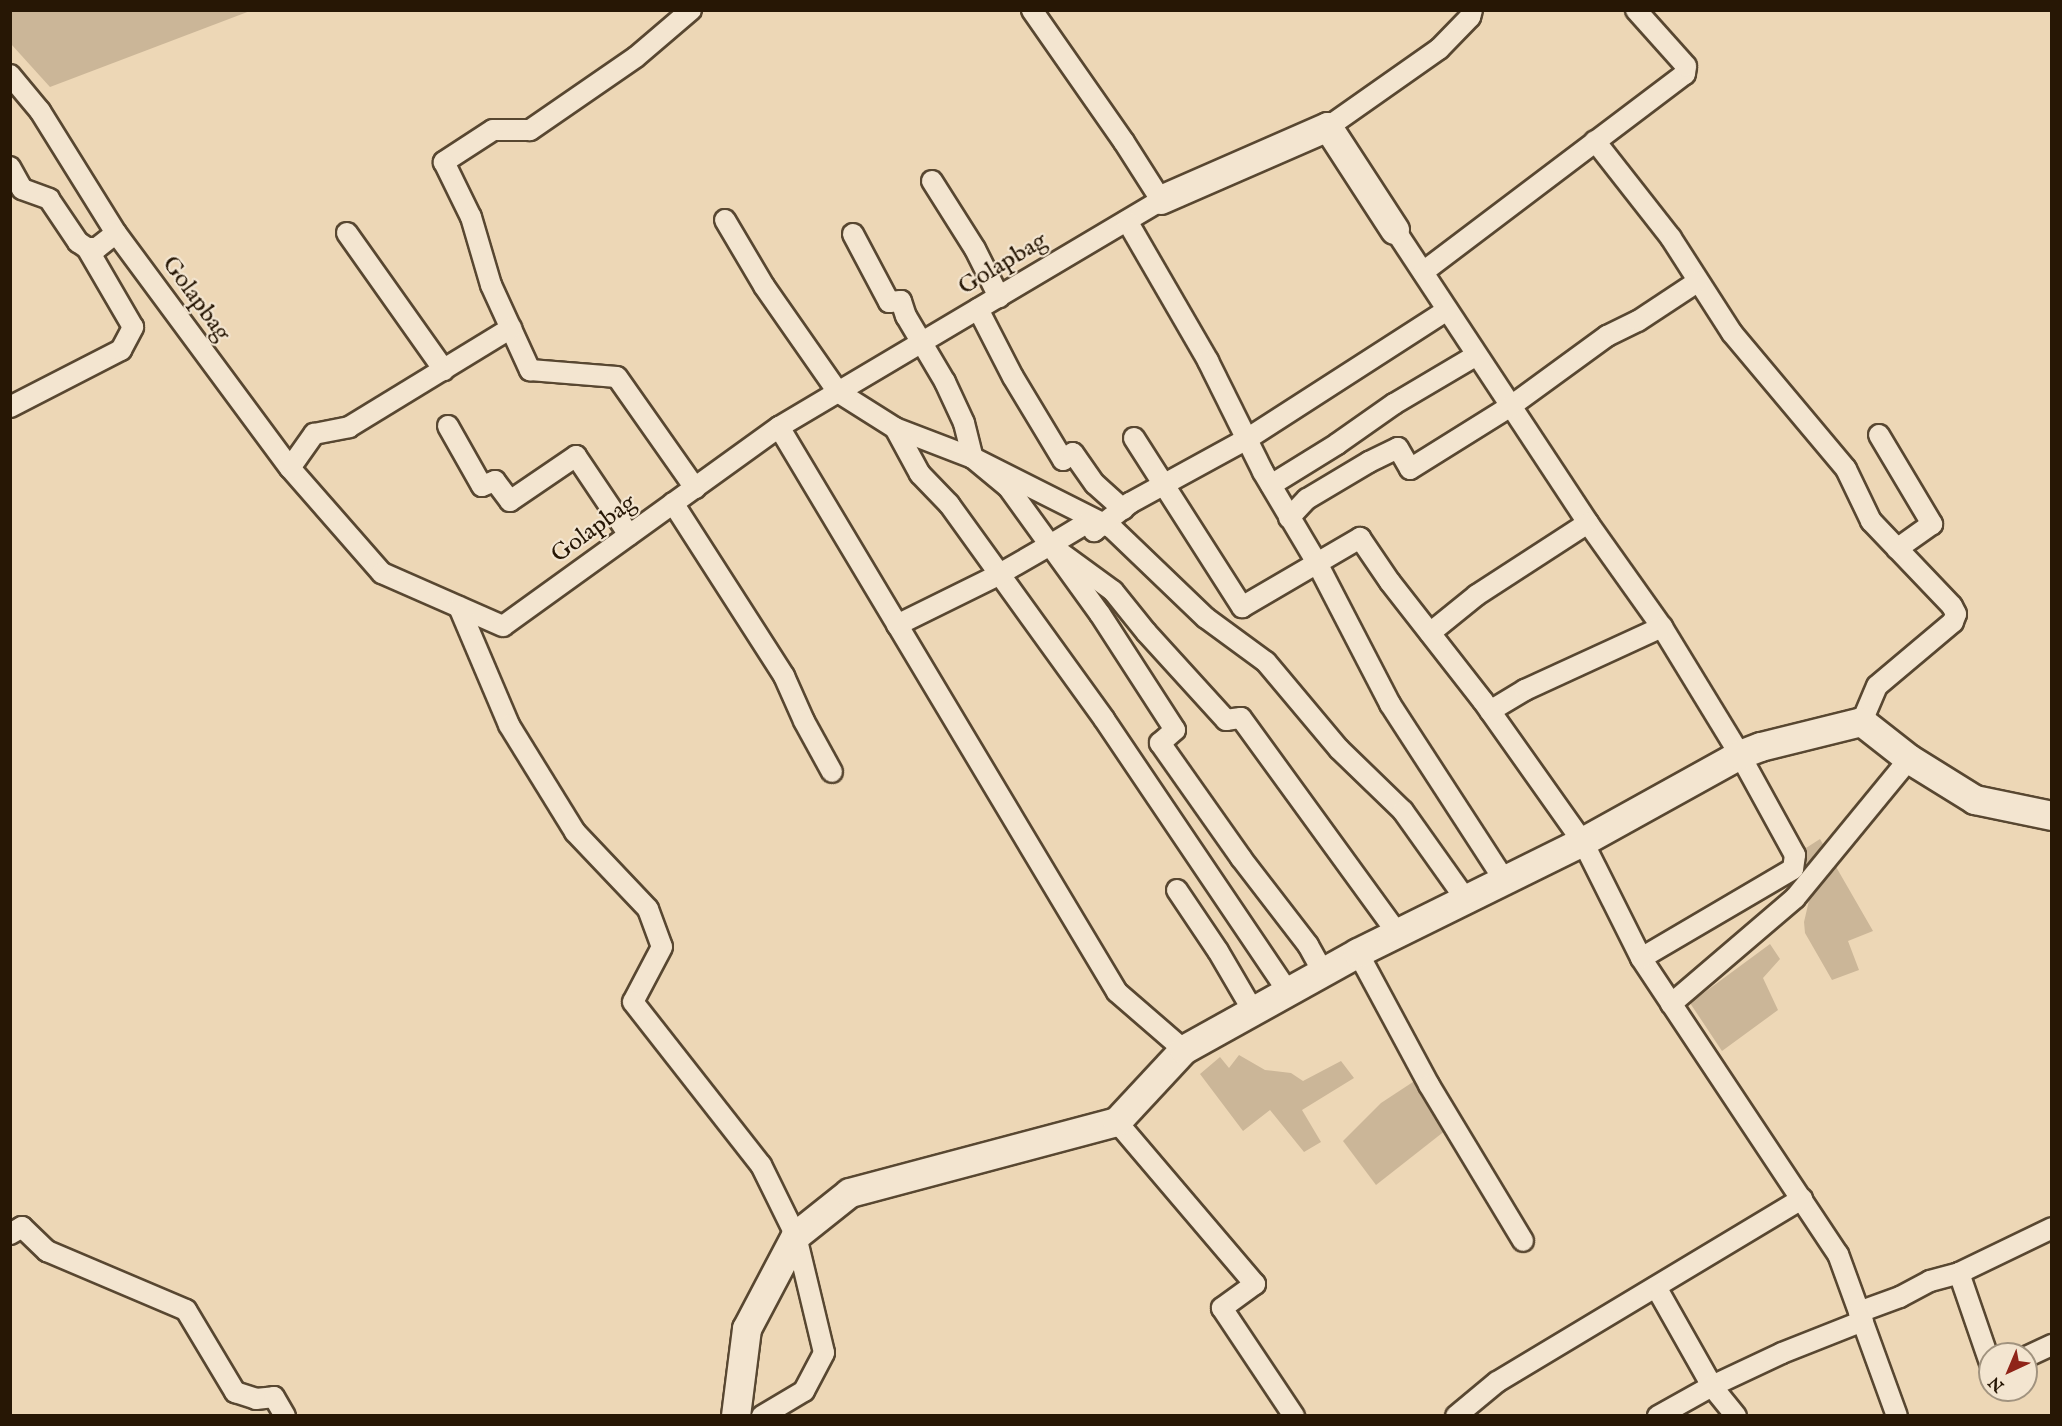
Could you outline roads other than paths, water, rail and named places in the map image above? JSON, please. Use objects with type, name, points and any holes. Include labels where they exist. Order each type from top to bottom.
[{"type":"street","points":[[691,10],[636,57],[530,130],[493,130],[444,162],[471,217],[491,285],[530,370],[617,376],[695,488]]},
{"type":"street","points":[[1032,10],[1124,142],[1161,200],[1328,127],[1439,49],[1470,17],[1472,10]]},
{"type":"street","points":[[1423,272],[1685,74],[1687,70],[1636,10]]},
{"type":"street","name":"Golapbag","points":[[10,75],[40,111],[116,233],[290,468],[382,573],[503,626],[778,427],[1161,200]]},
{"type":"street","points":[[1328,127],[1588,523],[1662,627],[1740,755],[1795,855],[1793,869],[1641,958]]},
{"type":"street","points":[[1594,141],[1671,238],[1697,282],[1760,370],[1846,469],[1871,521],[1952,606],[1956,614],[1953,621],[1877,686],[1862,722]]},
{"type":"street","points":[[10,167],[22,189],[49,199],[78,242],[87,248],[133,327],[121,350],[10,407]]},
{"type":"street","points":[[932,182],[975,249],[999,297]]},
{"type":"street","points":[[725,220],[764,286],[838,392],[895,428],[973,458],[1104,524],[1173,585],[1206,618],[1266,662],[1339,749],[1403,811],[1467,900]]},
{"type":"street","points":[[1127,221],[1208,361],[1271,485],[1317,563],[1390,704],[1505,881]]},
{"type":"street","points":[[87,248],[97,248],[116,233]]},
{"type":"street","points":[[347,233],[444,370]]},
{"type":"street","points":[[853,234],[889,302],[901,301],[906,316],[964,423],[973,458],[1008,488],[1100,614],[1175,730],[1160,742],[1241,858],[1308,945],[1323,972]]},
{"type":"street","points":[[1289,518],[1307,499],[1369,462],[1398,448],[1410,470],[1511,406],[1607,336],[1638,321],[1697,282]]},
{"type":"street","points":[[978,309],[1008,369],[1063,460],[1073,453],[1095,484],[1123,509]]},
{"type":"street","points":[[897,625],[998,575],[1085,524],[1090,522],[1094,531],[1123,509],[1247,439],[1448,310]]},
{"type":"street","points":[[290,468],[314,434],[349,427],[511,328]]},
{"type":"street","points":[[1271,485],[1337,444],[1394,404],[1477,355]]},
{"type":"street","points":[[448,426],[482,486],[495,481],[510,501],[576,456],[629,535]]},
{"type":"street","points":[[778,427],[1117,992],[1184,1050]]},
{"type":"street","points":[[895,428],[920,474],[949,504],[1104,719],[1288,992]]},
{"type":"street","points":[[1879,435],[1932,524],[1930,528],[1897,549]]},
{"type":"street","points":[[1134,438],[1242,607],[1360,538],[1490,711],[1583,842],[1641,958],[1838,1254],[1897,1416]]},
{"type":"street","points":[[674,503],[784,676],[804,721],[832,772]]},
{"type":"street","points":[[1430,633],[1477,596],[1588,523]]},
{"type":"street","points":[[1050,545],[1113,591],[1146,632],[1226,720],[1241,718],[1397,933]]},
{"type":"street","points":[[459,607],[509,725],[575,832],[648,909],[662,947],[633,1002],[761,1165],[796,1236],[825,1353],[804,1391],[762,1416]]},
{"type":"street","points":[[1490,711],[1525,690],[1662,627]]},
{"type":"street","points":[[736,1416],[747,1329],[796,1236],[850,1193],[1117,1122],[1184,1050],[1358,953],[1583,842],[1740,755],[1761,747],[1862,722]]},
{"type":"street","points":[[1862,722],[1909,759],[1975,800],[2052,816]]},
{"type":"street","points":[[1671,1005],[1795,898],[1909,759]]},
{"type":"street","points":[[1177,890],[1218,951],[1253,1011]]},
{"type":"street","points":[[1358,953],[1445,1113],[1523,1241]]},
{"type":"street","points":[[1117,1122],[1255,1284],[1222,1308],[1294,1416]]},
{"type":"street","points":[[1456,1416],[1497,1382],[1802,1199]]},
{"type":"street","points":[[10,1234],[22,1227],[47,1251],[186,1310],[235,1392],[256,1399],[274,1397],[285,1416]]},
{"type":"street","points":[[1658,1416],[1712,1386],[1861,1317],[1930,1281],[1959,1273],[2052,1228]]},
{"type":"street","points":[[1959,1273],[1983,1342]]},
{"type":"street","points":[[1656,1287],[1712,1386],[1736,1416]]},
{"type":"street","points":[[2038,1351],[2052,1345]]}]
